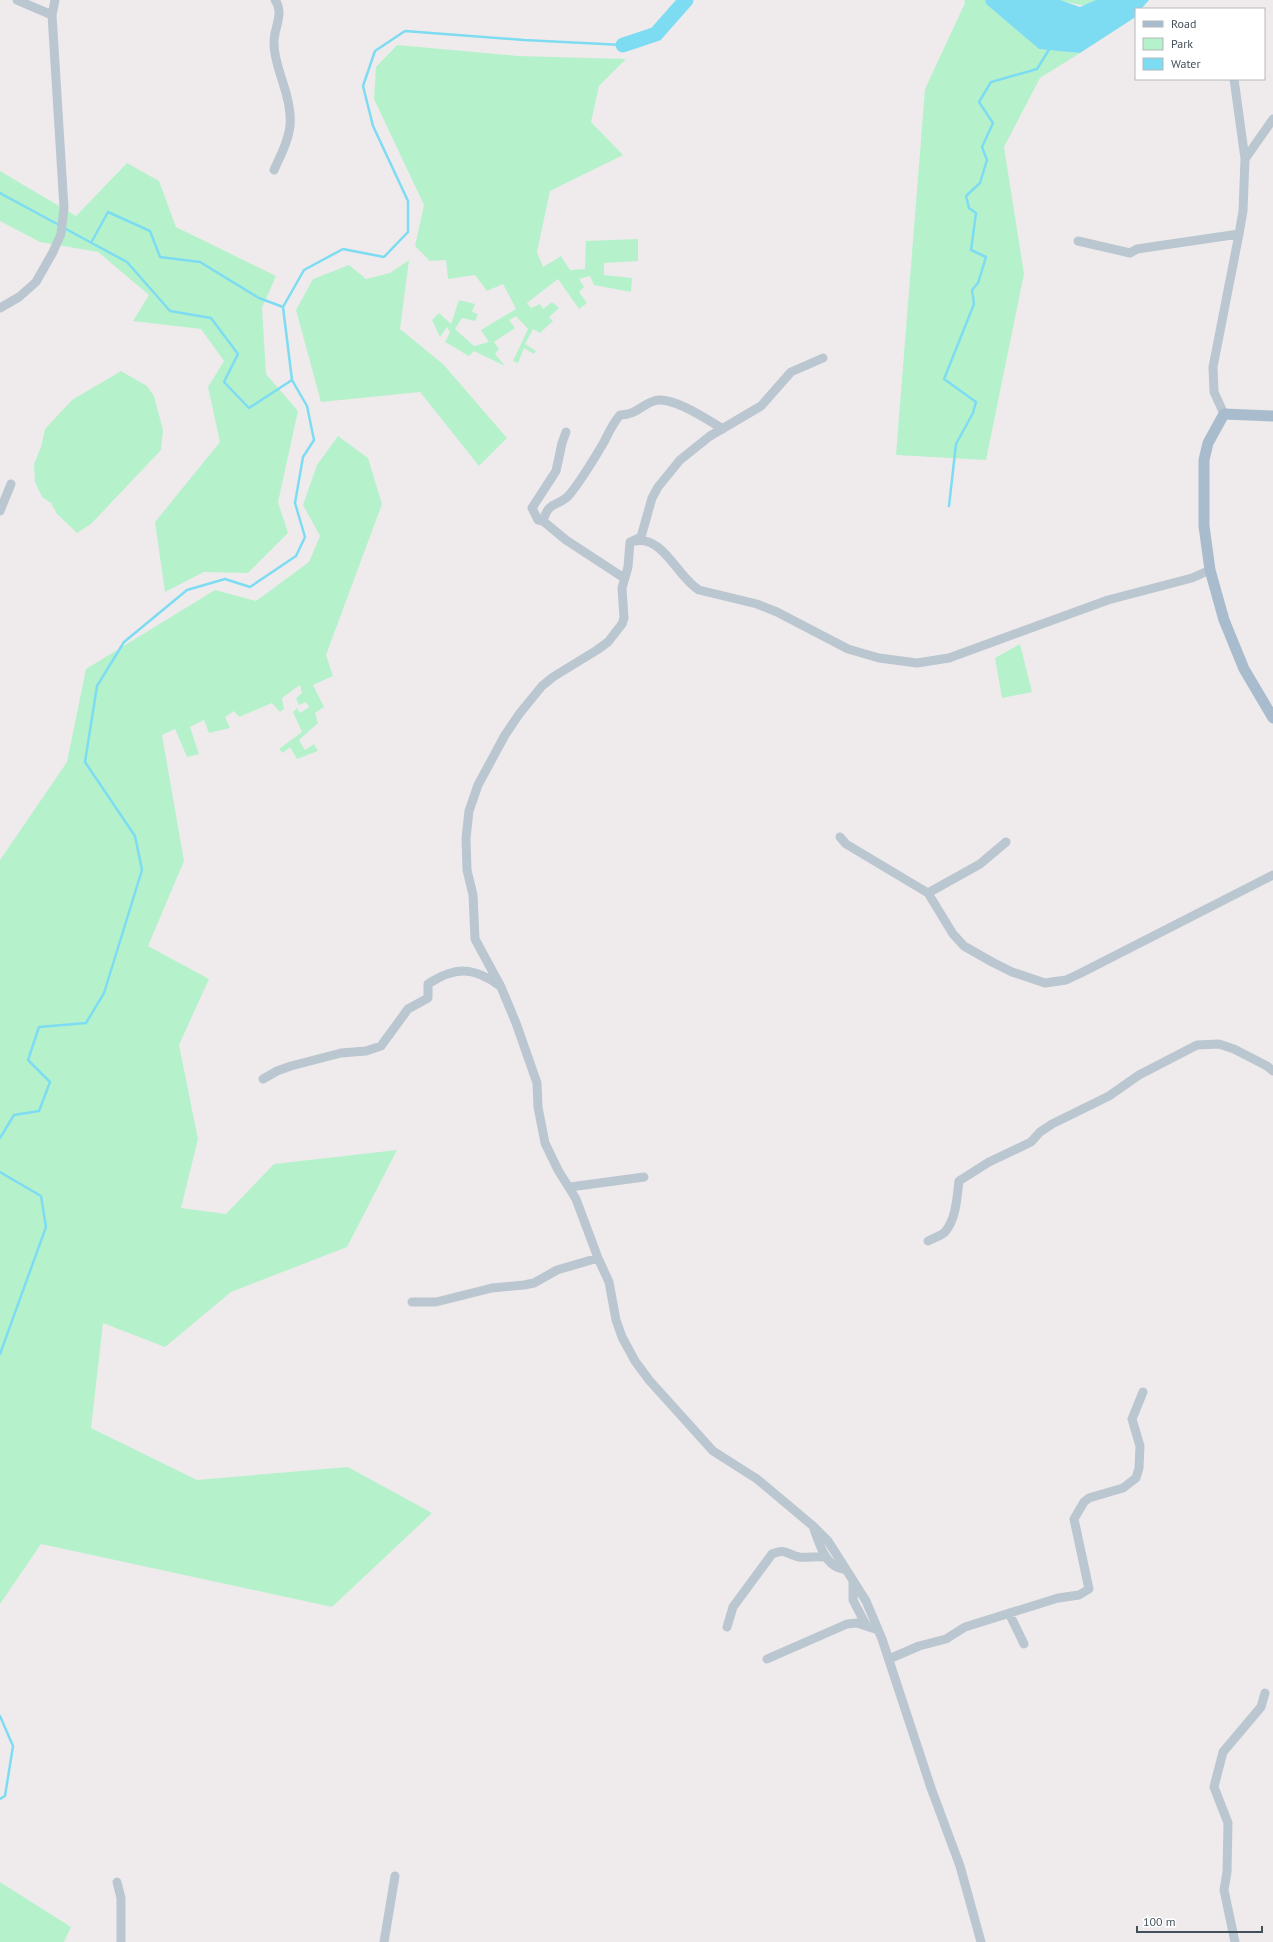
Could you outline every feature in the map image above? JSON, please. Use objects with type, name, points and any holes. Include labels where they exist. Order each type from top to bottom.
[{"type":"main road","points":[[1273,416],[1224,414],[1208,443],[1204,460],[1204,526],[1210,570],[1224,620],[1244,669],[1273,718]]},
{"type":"street","points":[[17,0],[52,15]]},
{"type":"street","points":[[0,308],[19,297],[36,282],[53,252],[61,234],[64,208],[52,15],[55,0]]},
{"type":"street","points":[[274,170],[289,136],[292,115],[276,60],[274,44],[275,32],[279,20],[278,4],[275,0]]},
{"type":"street","points":[[1224,414],[1214,392],[1213,367],[1239,234],[1243,204],[1245,159],[1234,80]]},
{"type":"street","points":[[1245,159],[1273,119]]},
{"type":"street","points":[[1078,242],[1130,253],[1137,249],[1239,234]]},
{"type":"street","points":[[630,542],[642,537],[652,498],[665,477],[680,460],[710,436],[761,406],[791,372],[823,358]]},
{"type":"street","points":[[542,521],[546,511],[552,504],[567,497],[579,482],[613,424],[620,415],[630,414],[654,401],[662,399],[692,410],[723,428]]},
{"type":"street","points":[[566,432],[556,472],[532,508],[538,520],[542,521],[566,540],[624,578]]},
{"type":"street","points":[[0,511],[11,484]]},
{"type":"street","points":[[630,542],[639,540],[653,543],[662,550],[692,586],[699,590],[745,600],[763,606],[848,650],[879,658],[917,663],[949,658],[1108,600],[1192,578],[1210,570]]},
{"type":"street","points":[[630,542],[628,566],[622,588],[624,618],[616,633],[598,650],[553,677],[534,695],[520,713],[497,749],[478,785],[467,824],[466,852],[467,870],[475,911],[474,932],[479,946],[501,987],[516,1023],[537,1083],[538,1107],[545,1143],[558,1170],[570,1186],[609,1282],[616,1320],[622,1337],[635,1361],[649,1380],[713,1451],[757,1480],[813,1526],[828,1541],[866,1601],[889,1659],[931,1788],[960,1866],[981,1942]]},
{"type":"street","points":[[840,837],[846,844],[928,893],[953,934],[964,946],[1012,972],[1045,983],[1066,980],[1081,973],[1273,875]]},
{"type":"street","points":[[928,893],[980,864],[1006,842]]},
{"type":"street","points":[[264,1079],[277,1071],[291,1066],[341,1053],[366,1051],[380,1046],[408,1009],[428,998],[428,984],[439,977],[452,972],[473,971],[484,974],[501,987]]},
{"type":"street","points":[[928,1241],[944,1233],[951,1221],[959,1181],[989,1162],[1031,1142],[1046,1128],[1109,1096],[1139,1075],[1187,1049],[1205,1043],[1219,1044],[1234,1049],[1273,1070]]},
{"type":"street","points":[[570,1186],[644,1177]]},
{"type":"street","points":[[412,1302],[436,1302],[492,1288],[534,1283],[557,1270],[598,1258]]},
{"type":"street","points":[[889,1659],[919,1646],[946,1639],[965,1626],[1058,1598],[1079,1595],[1089,1588],[1074,1519],[1084,1502],[1089,1498],[1123,1488],[1136,1478],[1140,1468],[1140,1446],[1132,1419],[1143,1392]]},
{"type":"street","points":[[813,1526],[824,1557]]},
{"type":"street","points":[[727,1627],[732,1606],[772,1554],[781,1550],[800,1557],[814,1555],[824,1557],[838,1569],[846,1570]]},
{"type":"street","points":[[853,1581],[853,1600],[866,1625]]},
{"type":"street","points":[[1009,1613],[1024,1644]]},
{"type":"street","points":[[767,1659],[847,1624],[857,1623],[878,1630]]},
{"type":"street","points":[[1235,1942],[1224,1890],[1227,1872],[1228,1823],[1214,1787],[1223,1752],[1261,1707],[1265,1693]]},
{"type":"street","points":[[384,1942],[395,1876]]},
{"type":"street","points":[[117,1882],[121,1898],[121,1942]]},
{"type":"green space","points":[[964,0],[985,0],[986,4],[1039,49],[1080,53],[1040,78],[1004,147],[1024,274],[986,460],[896,455],[925,89],[965,3]]},
{"type":"green space","points":[[1055,0],[1097,0],[1087,6]]},
{"type":"green space","points":[[397,45],[518,56],[626,59],[599,86],[591,122],[623,155],[550,191],[537,252],[543,267],[561,256],[570,270],[585,269],[586,241],[638,239],[638,261],[604,263],[604,275],[632,278],[631,292],[594,285],[590,276],[579,279],[584,287],[579,292],[587,303],[579,309],[558,279],[527,303],[531,308],[540,304],[543,309],[552,302],[559,308],[549,317],[553,321],[540,333],[533,329],[525,344],[536,351],[534,354],[524,348],[518,363],[513,361],[528,329],[516,316],[509,320],[515,328],[494,342],[499,349],[495,354],[505,366],[474,351],[469,356],[445,342],[450,332],[447,327],[440,337],[432,320],[439,313],[451,324],[459,300],[475,304],[472,312],[478,314],[475,321],[462,318],[455,329],[474,346],[489,342],[481,330],[516,309],[503,284],[487,291],[475,275],[448,279],[446,260],[430,261],[415,246],[424,205],[374,99],[376,67]]},
{"type":"green space","points":[[127,163],[159,181],[176,227],[276,276],[262,308],[266,374],[298,411],[278,502],[288,533],[248,573],[204,572],[165,592],[155,522],[220,442],[208,387],[224,361],[201,329],[133,321],[149,295],[98,252],[40,242],[0,221],[0,171],[76,216]]},
{"type":"green space","points":[[409,260],[400,329],[443,364],[507,438],[479,466],[420,392],[321,402],[296,310],[313,279],[349,265],[366,279],[390,273]]},
{"type":"green space","points":[[121,371],[147,386],[154,396],[163,430],[161,450],[91,524],[77,533],[57,514],[51,503],[42,497],[35,482],[34,464],[41,447],[45,429],[72,400]]},
{"type":"green space","points":[[338,436],[368,458],[382,504],[326,655],[333,676],[313,685],[324,707],[315,713],[318,723],[299,740],[305,750],[314,744],[318,751],[297,759],[290,747],[283,753],[279,749],[302,732],[293,712],[297,708],[300,713],[309,707],[306,702],[299,705],[296,698],[302,693],[300,685],[282,698],[284,709],[280,712],[272,703],[239,717],[234,711],[225,717],[230,728],[209,733],[204,720],[190,727],[199,754],[187,757],[175,729],[162,735],[184,861],[148,946],[209,979],[179,1045],[198,1139],[181,1208],[226,1214],[274,1164],[397,1150],[347,1247],[231,1292],[165,1347],[103,1323],[91,1428],[197,1480],[348,1467],[432,1513],[332,1607],[41,1544],[0,1604],[0,860],[67,762],[86,669],[215,590],[256,601],[309,562],[320,536],[303,505],[317,465]]},
{"type":"green space","points":[[1020,644],[1032,692],[1002,698],[995,658]]},
{"type":"green space","points":[[0,1882],[71,1927],[64,1942],[0,1942]]},
{"type":"water","points":[[985,0],[1060,0],[1080,7],[1096,0],[1149,0],[1142,8],[1135,8],[1134,18],[1080,53],[1039,49],[986,4]]},
{"type":"waterway","points":[[623,45],[656,34],[686,0]]},
{"type":"waterway","points":[[0,1138],[14,1115],[39,1111],[50,1082],[28,1060],[39,1027],[86,1023],[104,993],[142,870],[135,836],[85,762],[97,686],[124,642],[187,590],[225,579],[250,587],[296,556],[305,537],[295,503],[303,457],[314,440],[307,406],[292,380],[283,307],[304,270],[343,249],[384,257],[408,232],[408,201],[373,126],[363,86],[375,51],[405,31],[524,40],[623,45]]},
{"type":"waterway","points":[[949,506],[956,444],[973,413],[976,402],[944,379],[974,304],[972,290],[978,283],[986,257],[971,250],[976,213],[969,208],[966,196],[980,183],[987,160],[982,147],[993,123],[979,102],[991,82],[1037,69],[1050,48]]},
{"type":"waterway","points":[[0,193],[59,225]]},
{"type":"waterway","points":[[91,243],[108,212],[150,231],[160,257],[200,262],[259,298],[283,307]]},
{"type":"waterway","points":[[64,228],[127,262],[170,311],[211,318],[238,354],[224,382],[249,408],[292,380]]},
{"type":"waterway","points":[[0,1172],[41,1196],[46,1227],[0,1354]]},
{"type":"waterway","points":[[0,1716],[13,1746],[5,1796],[0,1799]]}]
